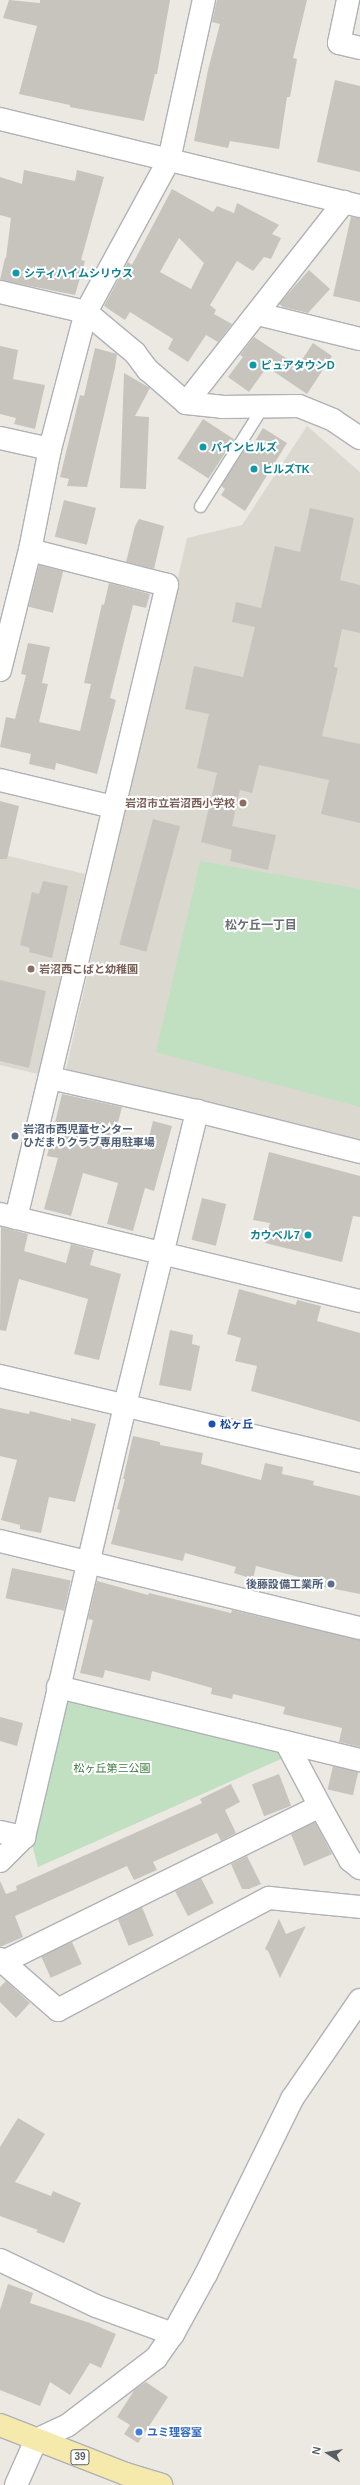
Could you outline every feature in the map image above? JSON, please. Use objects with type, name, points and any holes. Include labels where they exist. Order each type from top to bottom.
[{"type":"main road","name":"39","points":[[0,2425],[36,2440],[161,2485]]},
{"type":"street","points":[[0,670],[30,550],[50,449],[86,312],[169,160],[204,0]]},
{"type":"street","points":[[348,0],[339,43],[360,48]]},
{"type":"street","points":[[0,118],[352,204],[258,314],[186,403]]},
{"type":"street","points":[[0,292],[86,312],[135,353],[148,370],[186,403],[222,407],[299,406],[332,420],[360,438]]},
{"type":"street","points":[[258,314],[360,339]]},
{"type":"street","points":[[0,438],[50,449]]},
{"type":"street","points":[[30,550],[167,585],[113,807],[50,1078],[8,1216],[360,1302]]},
{"type":"street","points":[[0,780],[113,807]]},
{"type":"street","points":[[50,1078],[197,1111],[360,1152]]},
{"type":"street","points":[[0,1861],[24,1837],[125,1405],[197,1111]]},
{"type":"street","points":[[0,1376],[360,1461]]},
{"type":"street","points":[[0,1541],[360,1628]]},
{"type":"street","points":[[58,1687],[360,1760]]},
{"type":"street","points":[[286,1742],[350,1860],[360,1868]]},
{"type":"street","points":[[320,1806],[2,1961],[58,2010],[269,1898],[360,1907]]},
{"type":"street","points":[[0,1832],[24,1837]]},
{"type":"street","points":[[16,2485],[36,2440],[68,2424],[156,2358],[173,2334],[206,2274],[292,2099],[360,2000]]},
{"type":"street","points":[[0,2260],[96,2306],[173,2334]]},
{"type":"lane","points":[[200,506],[263,406]]},
{"type":"shaded area","name":"岩沼市立岩沼西小学校","points":[[307,426],[360,472],[360,1140],[66,1069],[187,538],[242,525]]},
{"type":"shaded area","name":"岩沼西こばと幼稚園","points":[[0,854],[85,874],[38,1074],[0,1065]]},
{"type":"green space","points":[[200,861],[360,889],[360,1107],[156,1052]]},
{"type":"green space","name":"松ヶ丘第三公園","points":[[73,1697],[276,1744],[281,1759],[38,1867],[32,1844],[65,1704]]},
{"type":"building","points":[[9,0],[40,3],[40,0],[170,0],[157,74],[155,74],[144,121],[70,107],[70,105],[19,94],[37,26],[3,18]]},
{"type":"building","points":[[217,0],[307,0],[293,58],[297,59],[290,97],[287,97],[279,149],[230,141],[228,148],[194,141],[208,70],[220,24],[212,22]]},
{"type":"building","points":[[335,80],[360,86],[360,172],[317,162]]},
{"type":"building","points":[[24,170],[75,181],[77,170],[104,177],[81,260],[85,261],[75,295],[0,280],[6,258],[11,218],[0,215],[0,177],[22,184]]},
{"type":"building","points":[[172,189],[213,212],[217,206],[234,213],[237,203],[279,225],[272,234],[281,238],[271,259],[264,257],[253,271],[237,261],[210,305],[216,310],[214,314],[232,324],[218,342],[206,335],[188,362],[168,349],[173,339],[130,312],[125,320],[104,306],[128,262],[132,265]],"holes":[[[179,238],[204,263],[191,289],[160,272]]]},
{"type":"building","points":[[351,217],[360,218],[360,302],[333,296]]},
{"type":"building","points":[[309,270],[330,289],[308,313],[283,307],[279,304]]},
{"type":"building","points":[[254,337],[298,366],[313,343],[332,356],[307,394],[267,367],[249,392],[228,377],[243,357],[240,355]]},
{"type":"building","points":[[0,346],[18,350],[13,379],[45,385],[35,429],[14,424],[16,418],[0,414]]},
{"type":"building","points":[[95,348],[117,354],[115,368],[87,487],[67,486],[69,479],[60,477],[80,395],[84,396]]},
{"type":"building","points":[[124,373],[150,388],[135,416],[149,417],[146,489],[120,488]]},
{"type":"building","name":"パインヒルズ","points":[[203,419],[234,439],[208,479],[177,458]]},
{"type":"building","name":"ヒルズTK","points":[[263,428],[287,443],[245,511],[221,495],[225,489],[221,486],[246,446],[250,449]]},
{"type":"building","points":[[64,500],[96,508],[87,545],[55,537]]},
{"type":"building","points":[[310,508],[354,518],[340,580],[360,585],[360,633],[342,629],[334,667],[338,668],[322,736],[360,744],[360,823],[321,814],[329,780],[259,765],[252,793],[240,790],[232,826],[276,835],[268,870],[230,861],[232,850],[201,842],[217,773],[197,768],[209,714],[185,709],[194,666],[243,677],[255,627],[232,622],[236,602],[261,608],[275,546],[300,552]]},
{"type":"building","points":[[139,519],[164,526],[154,569],[126,562],[135,526]]},
{"type":"building","points":[[39,565],[63,571],[53,613],[29,607]]},
{"type":"building","points":[[109,583],[150,594],[146,608],[133,605],[110,698],[116,700],[97,774],[56,763],[55,770],[29,764],[31,754],[0,747],[6,717],[15,719],[26,675],[21,674],[28,643],[50,647],[42,683],[48,684],[39,722],[80,731],[91,684],[84,683],[102,604],[104,605]]},
{"type":"building","points":[[0,801],[19,806],[7,859],[0,859]]},
{"type":"building","points":[[153,819],[180,826],[146,952],[119,945]]},
{"type":"building","points":[[43,881],[68,886],[52,958],[29,952],[30,948],[20,945],[32,892],[39,894]]},
{"type":"building","points":[[0,980],[46,991],[29,1068],[0,1061]]},
{"type":"building","points":[[62,1094],[122,1107],[113,1141],[146,1150],[153,1121],[172,1126],[154,1191],[145,1188],[133,1231],[107,1224],[118,1183],[83,1173],[71,1216],[44,1209],[58,1158],[47,1156]]},
{"type":"building","points":[[269,1152],[360,1176],[360,1217],[353,1216],[342,1262],[265,1243],[270,1223],[253,1220]]},
{"type":"building","points":[[202,1198],[226,1204],[216,1246],[192,1240]]},
{"type":"building","points":[[1,1227],[28,1234],[24,1251],[66,1263],[71,1244],[94,1250],[90,1265],[121,1274],[99,1360],[74,1354],[88,1299],[19,1279],[6,1331],[0,1330]]},
{"type":"building","points":[[239,1289],[296,1305],[297,1300],[321,1306],[317,1321],[360,1333],[360,1422],[251,1391],[257,1366],[235,1361],[241,1338],[227,1334]]},
{"type":"building","points":[[170,1330],[193,1335],[192,1344],[200,1346],[191,1391],[159,1385]]},
{"type":"building","points":[[0,1408],[29,1414],[30,1411],[71,1421],[71,1418],[96,1424],[75,1502],[49,1497],[41,1533],[20,1529],[20,1525],[1,1520],[17,1460],[0,1456]]},
{"type":"building","points":[[133,1436],[160,1442],[160,1445],[203,1453],[201,1464],[261,1480],[265,1463],[283,1467],[282,1474],[314,1481],[313,1485],[360,1496],[360,1594],[310,1584],[311,1580],[256,1566],[253,1579],[234,1573],[236,1567],[185,1553],[183,1561],[111,1544],[120,1510],[117,1509],[125,1479],[123,1479]]},
{"type":"building","points":[[12,1568],[71,1580],[64,1611],[6,1598]]},
{"type":"building","points":[[97,1581],[148,1595],[149,1593],[231,1613],[232,1610],[360,1640],[360,1747],[339,1742],[342,1728],[283,1714],[285,1707],[233,1694],[232,1699],[211,1694],[212,1688],[152,1671],[150,1681],[105,1670],[103,1678],[80,1673],[93,1620],[88,1619]]},
{"type":"building","points":[[0,1717],[23,1723],[17,1746],[0,1741]]},
{"type":"building","points":[[333,1766],[358,1772],[353,1795],[328,1789]]},
{"type":"building","points":[[279,1774],[291,1806],[264,1816],[252,1784]]},
{"type":"building","points":[[231,1784],[240,1802],[225,1810],[236,1833],[221,1841],[217,1833],[153,1862],[157,1870],[134,1880],[127,1866],[15,1916],[23,1937],[0,1947],[0,1881],[6,1894],[17,1890],[16,1886],[202,1803],[200,1799]]},
{"type":"building","points":[[315,1822],[332,1854],[304,1866],[291,1834]]},
{"type":"building","points":[[247,1856],[261,1884],[249,1889],[242,1889],[231,1864]]},
{"type":"building","points":[[201,1878],[214,1903],[188,1916],[175,1891]]},
{"type":"building","points":[[142,1907],[154,1936],[129,1946],[117,1917]]},
{"type":"building","points":[[279,1919],[286,1934],[306,1926],[280,1978],[268,1951],[265,1949]]},
{"type":"building","points":[[72,1942],[82,1964],[51,1978],[41,1956]]},
{"type":"building","points":[[6,1981],[30,2003],[16,2018],[0,2002],[0,1987]]},
{"type":"building","points":[[18,2118],[45,2134],[15,2182],[51,2196],[53,2191],[81,2203],[64,2243],[36,2232],[38,2230],[0,2216],[0,2147]]},
{"type":"building","points":[[8,2284],[33,2293],[30,2303],[90,2323],[116,2334],[101,2368],[90,2363],[70,2395],[50,2382],[40,2406],[0,2390],[0,2310]]},
{"type":"building","points":[[146,2382],[168,2397],[138,2443],[124,2434],[130,2425],[117,2417],[135,2389]]},
{"type":"place","name":"シティハイムシリウス","points":[[16,273]]},
{"type":"place","name":"ピュアタウンD","points":[[253,365]]},
{"type":"place","name":"パインヒルズ","points":[[203,447]]},
{"type":"place","name":"ヒルズTK","points":[[254,469]]},
{"type":"place","name":"岩沼市立岩沼西小学校","points":[[243,803]]},
{"type":"place","name":"岩沼西こばと幼稚園","points":[[31,969]]},
{"type":"place","name":"岩沼市西児童センター ひだまりクラブ専用駐車場","points":[[15,1136]]},
{"type":"place","name":"カウベル7","points":[[308,1235]]},
{"type":"place","name":"松ヶ丘","points":[[212,1424]]},
{"type":"place","name":"後藤設備工業所","points":[[331,1584]]},
{"type":"place","name":"ユミ理容室","points":[[139,2432]]},
{"type":"district","name":"松ケ丘一丁目","points":[[261,926]]}]
